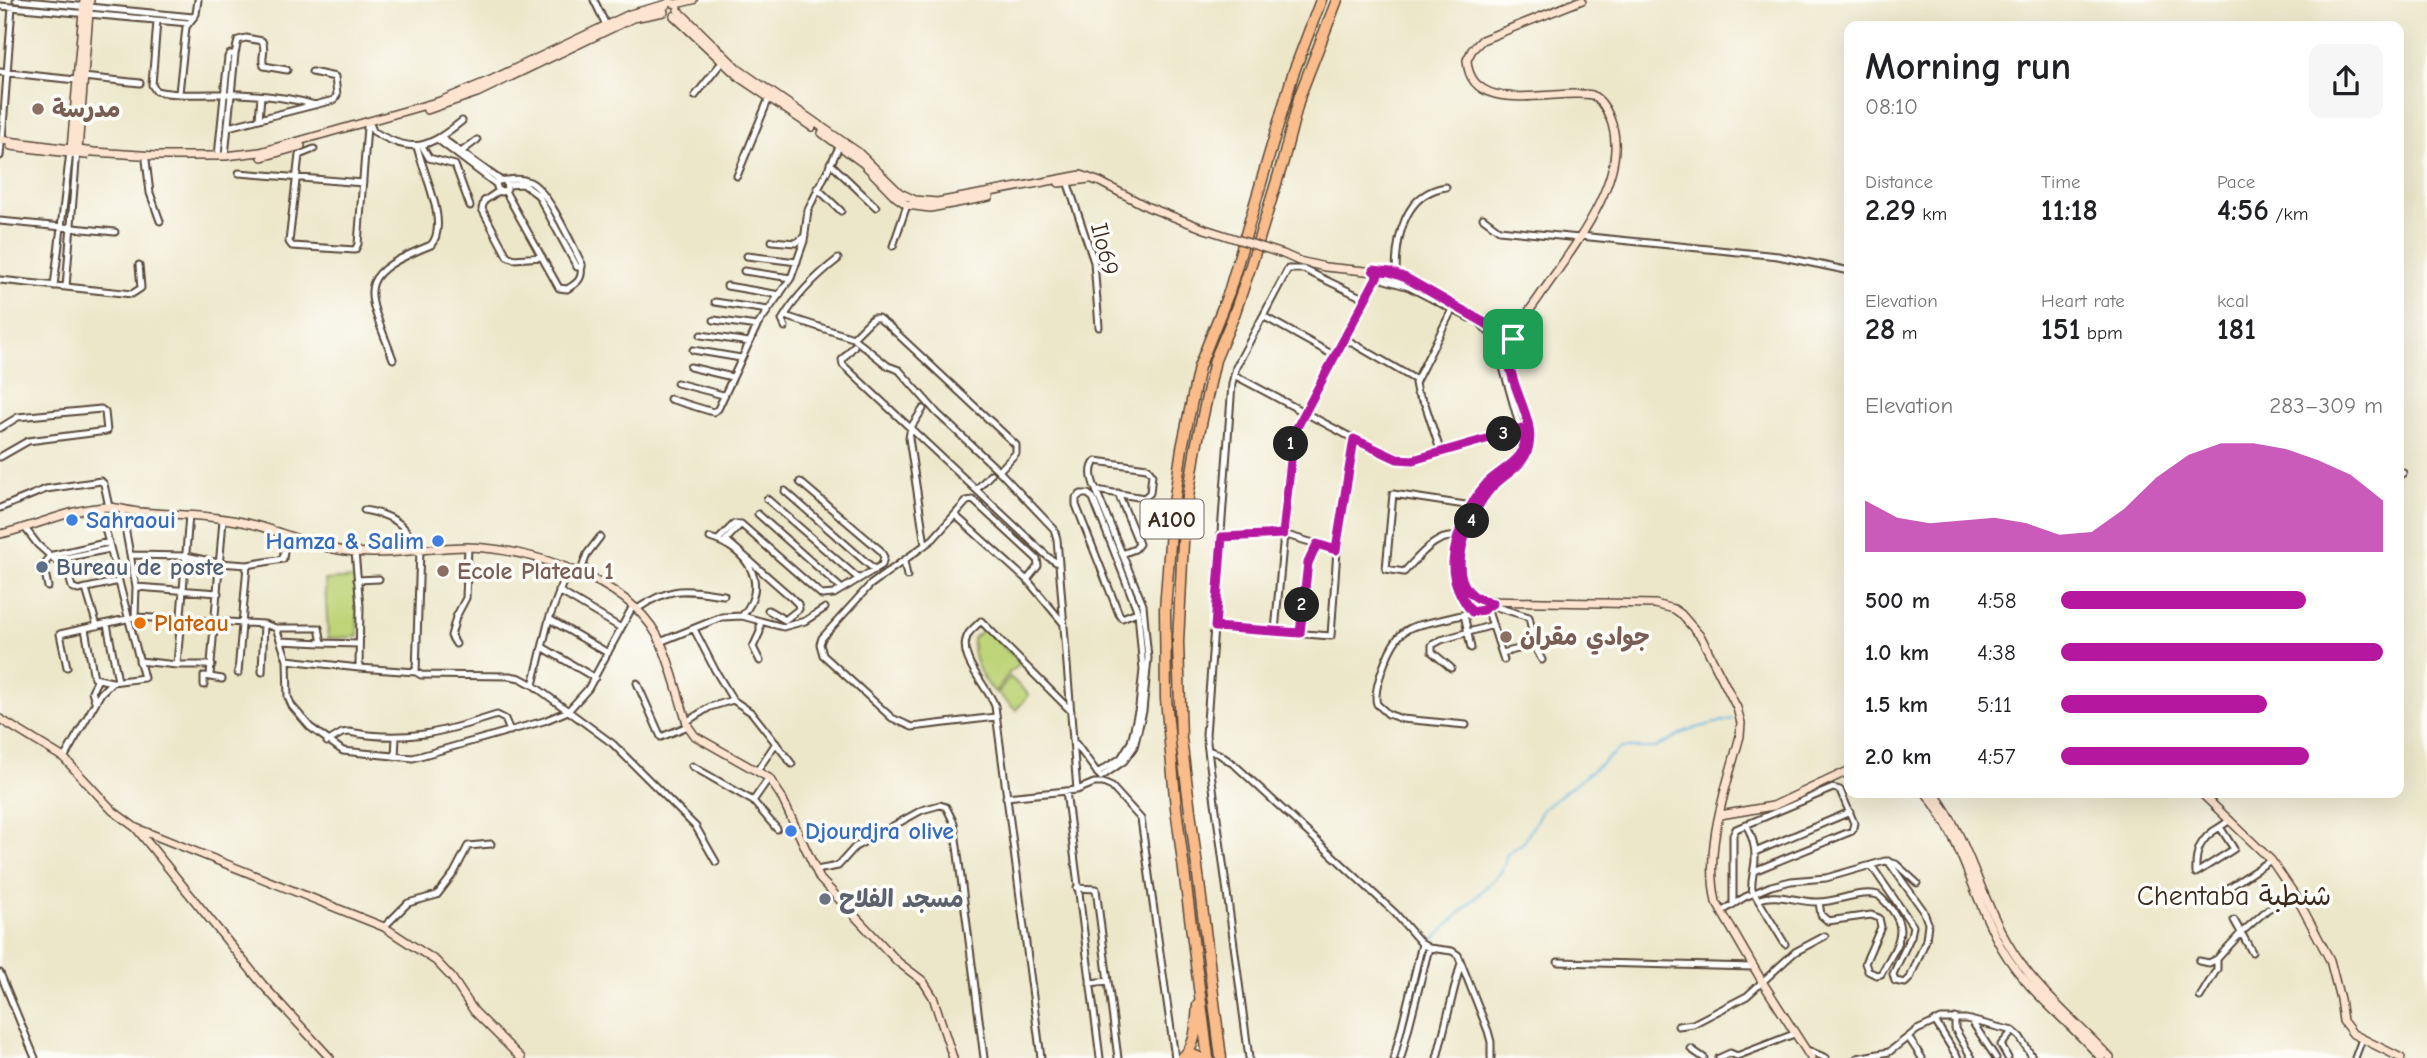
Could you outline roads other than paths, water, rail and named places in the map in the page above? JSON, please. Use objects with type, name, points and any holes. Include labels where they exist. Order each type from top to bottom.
[{"type":"highway","name":"A100","points":[[1208,1058],[1176,808],[1166,699],[1165,609],[1172,517],[1182,448],[1199,367],[1229,292],[1293,74],[1321,0]]},
{"type":"highway","name":"A100","points":[[1221,1058],[1181,740],[1178,642],[1184,523],[1196,447],[1215,360],[1247,277],[1283,161],[1300,95],[1337,0]]},
{"type":"highway","points":[[1184,1058],[1193,1042],[1200,991]]},
{"type":"highway","points":[[1184,1058],[1193,1055],[1200,1058]]},
{"type":"main road","points":[[1,143],[146,160],[217,161],[253,158],[465,97],[633,18],[664,12],[693,0]]},
{"type":"main road","points":[[1582,0],[1482,40],[1467,60],[1474,83],[1489,93],[1524,96],[1584,93],[1598,98],[1604,105],[1615,132],[1616,147],[1614,163],[1602,195],[1579,237],[1513,339],[1509,363],[1530,433],[1528,450],[1519,465],[1494,484],[1480,503],[1468,531],[1460,573],[1466,588],[1490,605],[1655,604],[1674,609],[1687,619],[1701,637],[1740,717],[1740,736],[1716,837],[1713,889],[1721,912],[1794,1034],[1809,1054]]},
{"type":"main road","points":[[74,152],[86,7]]},
{"type":"main road","points":[[674,8],[722,62],[769,98],[868,161],[900,192],[920,201],[937,202],[1076,175],[1093,179],[1148,207],[1205,229],[1299,261],[1325,267],[1396,274],[1513,339]]},
{"type":"main road","points":[[74,152],[222,156],[269,150],[440,101],[639,10],[674,8],[738,69],[841,143],[896,197],[908,205],[930,208],[1066,181],[1093,179]]},
{"type":"main road","points":[[0,534],[65,515],[109,507],[122,511],[189,515],[252,524],[330,549],[355,552],[468,547],[503,550],[528,555],[607,586],[635,607],[651,625],[660,642],[687,724],[695,736],[769,778],[781,796],[820,879],[898,961],[923,981],[933,997],[953,1058]]},
{"type":"main road","points":[[0,719],[64,758],[113,811],[136,828],[263,985],[330,1058]]},
{"type":"main road","points":[[1720,815],[1773,806],[1844,774]]},
{"type":"main road","points":[[1929,798],[1952,833],[1990,925],[2007,957],[2035,992],[2101,1058]]},
{"type":"main road","points":[[1937,798],[1957,829],[1996,920],[2015,956],[2041,988],[2110,1058]]},
{"type":"main road","points":[[2206,798],[2271,860],[2296,896],[2330,960],[2343,1021],[2353,1034],[2401,1058]]},
{"type":"main road","points":[[136,828],[384,927],[436,961],[452,978],[474,1011],[521,1058]]},
{"type":"street","points":[[178,93],[185,29],[193,17],[198,0]]},
{"type":"street","points":[[594,0],[606,25]]},
{"type":"street","points":[[0,6],[13,2],[193,17]]},
{"type":"street","points":[[0,156],[3,72],[13,2]]},
{"type":"street","points":[[86,7],[158,21],[188,23]]},
{"type":"street","points":[[158,21],[153,87],[159,92],[261,96],[298,100],[315,105]]},
{"type":"street","points":[[222,156],[228,127],[235,54],[240,39],[260,40],[264,45],[264,66],[287,70]]},
{"type":"street","points":[[222,156],[223,95],[228,57],[235,54]]},
{"type":"street","points":[[695,96],[722,62]]},
{"type":"street","points":[[3,72],[140,83]]},
{"type":"street","points":[[228,127],[336,98],[336,79],[332,75],[312,72]]},
{"type":"street","points":[[259,119],[261,96]]},
{"type":"street","points":[[737,176],[769,98]]},
{"type":"street","points":[[369,126],[388,139],[419,146],[439,138],[462,121]]},
{"type":"street","points":[[314,149],[299,153],[289,244],[355,250],[358,246],[369,126]]},
{"type":"street","points":[[439,138],[474,164]]},
{"type":"street","points":[[439,138],[503,186],[542,257],[557,286],[562,290],[567,289],[579,281],[581,268],[577,267],[544,200],[526,185],[503,186],[484,201],[482,209],[505,254],[514,259],[542,257]]},
{"type":"street","points":[[461,152],[477,140]]},
{"type":"street","points":[[670,399],[714,412],[718,409],[748,342],[791,278],[805,235],[807,214],[817,188],[841,143]]},
{"type":"street","points":[[419,146],[429,158],[455,165],[470,206]]},
{"type":"street","points":[[393,359],[370,290],[383,268],[431,245],[435,240],[438,225],[419,146]]},
{"type":"street","points":[[54,286],[74,152]]},
{"type":"street","points":[[66,287],[74,152]]},
{"type":"street","points":[[146,160],[150,193],[160,221]]},
{"type":"street","points":[[830,163],[876,207]]},
{"type":"street","points":[[239,173],[363,183]]},
{"type":"street","name":"Ilo69","points":[[1066,181],[1094,262],[1099,327]]},
{"type":"street","points":[[1396,274],[1400,239],[1408,210],[1428,192],[1446,187]]},
{"type":"street","points":[[817,188],[841,211]]},
{"type":"street","points":[[893,246],[908,205]]},
{"type":"street","points":[[1483,218],[1499,230],[1790,257],[1844,270]]},
{"type":"street","points":[[0,221],[115,232]]},
{"type":"street","points":[[772,242],[796,243],[805,235]]},
{"type":"street","points":[[747,256],[797,262]]},
{"type":"street","points":[[785,327],[782,320],[809,285],[838,260]]},
{"type":"street","points":[[0,280],[132,295],[141,288],[139,265]]},
{"type":"street","points":[[1250,1058],[1206,720],[1234,374],[1286,271],[1291,268],[1303,269],[1365,299]]},
{"type":"street","points":[[744,271],[791,278]]},
{"type":"street","points":[[1275,631],[1292,440],[1365,299],[1375,273],[1483,325],[1492,335],[1521,429],[1524,442],[1521,453],[1485,485],[1472,506],[1459,538],[1453,562],[1454,572],[1462,597],[1472,612]]},
{"type":"street","points":[[727,286],[780,295]]},
{"type":"street","points":[[715,302],[768,310]]},
{"type":"street","points":[[1441,453],[1425,404],[1416,390],[1416,380],[1452,310]]},
{"type":"street","points":[[785,316],[853,338],[887,365],[900,371],[937,413],[999,471],[1054,529],[1065,625],[1077,790]]},
{"type":"street","points":[[1262,316],[1335,356]]},
{"type":"street","points":[[853,338],[871,320],[878,318],[952,382],[1016,445],[1016,453],[999,471]]},
{"type":"street","points":[[713,320],[757,326]]},
{"type":"street","points":[[701,335],[748,342]]},
{"type":"street","points":[[1344,338],[1416,380]]},
{"type":"street","points":[[854,346],[842,360],[843,365],[1048,557],[1059,564]]},
{"type":"street","points":[[693,350],[741,358]]},
{"type":"street","points":[[690,367],[732,377]]},
{"type":"street","points":[[1234,374],[1354,439],[1397,459],[1413,460],[1521,429]]},
{"type":"street","points":[[677,383],[723,395]]},
{"type":"street","points":[[0,428],[18,417],[101,409],[105,412],[107,431],[27,440],[0,457]]},
{"type":"street","points":[[923,409],[911,427],[909,438],[925,544]]},
{"type":"street","points":[[1215,627],[1331,636],[1336,550],[1354,439]]},
{"type":"street","points":[[1096,490],[1147,497],[1151,491],[1150,470],[1096,461],[1091,473],[1096,490],[1122,554],[1141,611],[1148,658],[1141,722],[1130,754],[1124,761],[1099,775]]},
{"type":"street","points":[[977,489],[991,474]]},
{"type":"street","points":[[0,508],[46,489],[101,481],[109,507]]},
{"type":"street","points":[[722,541],[734,524],[741,524],[819,593],[830,596],[882,565],[883,553],[800,482]]},
{"type":"street","points":[[785,491],[875,570]]},
{"type":"street","points":[[1086,493],[1093,498],[1141,611],[1125,618],[1119,614],[1076,505],[1079,495],[1086,493]]},
{"type":"street","points":[[1118,493],[1139,543],[1137,548],[1122,554]]},
{"type":"street","points":[[1459,538],[1451,535],[1441,539],[1404,572],[1386,569],[1393,494],[1472,506]]},
{"type":"street","points":[[767,499],[859,579]]},
{"type":"street","points":[[996,717],[905,726],[892,718],[823,655],[820,644],[822,638],[870,585],[933,539],[967,502],[976,502],[1037,559],[1037,568],[1027,580]]},
{"type":"street","points":[[85,629],[94,678],[115,681],[144,678],[132,618],[100,509]]},
{"type":"street","points":[[364,510],[388,516],[401,524],[417,549],[416,672]]},
{"type":"street","points":[[122,511],[136,587],[132,618]]},
{"type":"street","points":[[758,514],[842,589]]},
{"type":"street","points":[[177,665],[189,515]]},
{"type":"street","points":[[955,515],[1027,580],[1065,625]]},
{"type":"street","points":[[210,675],[223,520]]},
{"type":"street","points":[[25,528],[55,560],[110,549]]},
{"type":"street","points":[[1222,537],[1283,534],[1336,550]]},
{"type":"street","points":[[131,555],[186,556],[219,563],[247,565],[283,559],[286,535]]},
{"type":"street","points":[[580,575],[586,554],[600,537]]},
{"type":"street","points":[[710,538],[722,541],[792,597],[799,609],[785,620],[768,610]]},
{"type":"street","points":[[722,541],[749,565],[756,580],[755,596],[742,617]]},
{"type":"street","points":[[49,555],[109,542]]},
{"type":"street","points":[[1300,633],[1308,563],[1317,544]]},
{"type":"street","points":[[456,644],[452,636],[456,617],[466,598],[468,547]]},
{"type":"street","points":[[355,552],[359,668]]},
{"type":"street","points":[[48,587],[44,567],[49,555]]},
{"type":"street","points":[[64,559],[72,587],[78,590],[119,581]]},
{"type":"street","points":[[904,561],[906,576]]},
{"type":"street","points":[[237,673],[247,565]]},
{"type":"street","points":[[533,685],[549,619],[568,569]]},
{"type":"street","points":[[358,580],[379,579]]},
{"type":"street","points":[[136,587],[218,593]]},
{"type":"street","points":[[86,589],[97,626]]},
{"type":"street","points":[[276,628],[287,660],[286,685],[292,706],[310,727],[327,742],[343,751],[404,759],[425,756],[568,711],[595,678],[635,607],[674,590],[724,595]]},
{"type":"street","points":[[559,592],[621,628]]},
{"type":"street","points":[[1490,605],[1504,660]]},
{"type":"street","points":[[1466,725],[1402,719],[1382,709],[1376,702],[1375,695],[1393,645],[1402,633],[1415,626],[1490,605],[1529,617],[1535,645],[1542,660]]},
{"type":"street","points":[[660,642],[722,617],[742,617],[783,627],[805,621],[825,608]]},
{"type":"street","points":[[1464,614],[1471,648]]},
{"type":"street","points":[[67,667],[60,634],[132,618],[242,622],[276,628],[319,628],[323,643]]},
{"type":"street","points":[[549,619],[608,653]]},
{"type":"street","points":[[760,621],[760,632],[753,647],[760,661]]},
{"type":"street","points":[[1041,1058],[996,717],[992,697],[972,668],[966,650],[969,634],[981,621],[1071,711]]},
{"type":"street","points":[[107,624],[115,681]]},
{"type":"street","points":[[262,672],[264,624]]},
{"type":"street","points":[[1451,668],[1432,652],[1431,647],[1437,641],[1493,625]]},
{"type":"street","points":[[694,629],[733,700],[752,713],[792,764]]},
{"type":"street","points":[[281,641],[359,644]]},
{"type":"street","points":[[1502,653],[1535,645]]},
{"type":"street","points":[[544,648],[595,678]]},
{"type":"street","points":[[287,660],[416,672],[421,675],[520,678],[613,744],[696,827],[716,862]]},
{"type":"street","points":[[139,661],[177,665],[212,664]]},
{"type":"street","points":[[204,685],[204,676],[222,679]]},
{"type":"street","points":[[95,701],[92,691],[98,679]]},
{"type":"street","points":[[64,758],[95,701],[115,681]]},
{"type":"street","points":[[637,683],[661,737],[687,724],[710,707],[733,700]]},
{"type":"street","points":[[327,742],[349,732],[396,737],[421,736],[497,715],[505,719],[510,731]]},
{"type":"street","points":[[395,757],[396,737]]},
{"type":"street","points":[[1073,738],[1089,764],[1143,824],[1175,1058]]},
{"type":"street","points":[[757,771],[776,743]]},
{"type":"street","points":[[1208,750],[1236,766],[1395,913],[1422,944],[1429,948],[1454,952],[1459,957],[1488,1031],[1492,1058]]},
{"type":"street","points":[[1076,769],[1089,764]]},
{"type":"street","points":[[692,766],[753,801],[777,829]]},
{"type":"street","points":[[753,801],[769,778]]},
{"type":"street","points":[[1006,797],[1077,790],[1097,783],[1109,785]]},
{"type":"street","points":[[1733,904],[1733,835],[1736,829],[1835,788],[1842,791],[1844,796]]},
{"type":"street","points":[[1066,791],[1100,1058]]},
{"type":"street","points":[[1754,871],[1852,831],[1855,825],[1845,798]]},
{"type":"street","points":[[816,870],[838,866],[855,846],[922,810],[940,805],[946,807],[954,823],[984,1058]]},
{"type":"street","points":[[1755,852],[1850,811]]},
{"type":"street","points":[[2220,827],[2234,849],[2196,873],[2196,857],[2200,843],[2210,832],[2230,820]]},
{"type":"street","points":[[1746,824],[1755,852],[1751,880],[1754,893],[1785,944]]},
{"type":"street","points":[[384,927],[408,902],[437,895],[454,873],[468,846],[491,844]]},
{"type":"street","points":[[2216,896],[2271,860]]},
{"type":"street","points":[[1721,912],[1754,893],[1781,883],[1826,878],[1888,861],[1899,865],[1917,883]]},
{"type":"street","points":[[1871,865],[1912,923],[1913,933],[1893,974],[1897,983],[1905,984],[1926,940],[1928,923],[1923,910],[1888,861]]},
{"type":"street","points":[[1077,888],[1096,889],[1118,1058]]},
{"type":"street","points":[[1758,900],[1768,897],[1819,902],[1878,895],[1899,923],[1901,932],[1879,975],[1868,971],[1865,963],[1881,927],[1879,919],[1871,915],[1828,921],[1821,915],[1819,902]]},
{"type":"street","points":[[2199,961],[2209,963],[2217,959],[2268,909],[2296,896]]},
{"type":"street","points":[[2234,920],[2252,952]]},
{"type":"street","points":[[1678,1026],[1693,1024],[1747,996],[1795,952],[1825,936]]},
{"type":"street","points":[[1394,1058],[1422,944]]},
{"type":"street","points":[[1401,1058],[1429,948]]},
{"type":"street","points":[[2200,997],[2217,969],[2217,959]]},
{"type":"street","points":[[1558,962],[1754,967]]},
{"type":"street","points":[[1437,1058],[1461,964]]},
{"type":"street","points":[[0,973],[35,1058]]},
{"type":"street","points":[[1090,983],[1108,981]]},
{"type":"street","points":[[1955,1018],[1956,1032],[1972,1058]]},
{"type":"street","points":[[1857,1058],[1883,1056],[1934,1021],[1955,1018],[2013,1031],[2033,1058]]},
{"type":"street","points":[[1971,1020],[1996,1058]]},
{"type":"street","points":[[1934,1021],[1958,1058]]},
{"type":"street","points":[[2008,1058],[2001,1045],[2013,1031]]},
{"type":"street","points":[[1719,1058],[1730,1053],[1737,1056],[1794,1034]]},
{"type":"street","points":[[1908,1037],[1922,1058]]},
{"type":"street","points":[[2355,1058],[2362,1039]]},
{"type":"street","points":[[1691,1049],[1704,1058]]},
{"type":"street","points":[[1809,1054],[1826,1058]]},
{"type":"waterway","points":[[1430,943],[1502,871],[1507,854],[1524,842],[1543,809],[1621,748],[1655,748],[1688,730],[1732,719]]},
{"type":"place","name":"مدرسة","points":[[38,109]]},
{"type":"place","name":"Sahraoui","points":[[72,520]]},
{"type":"place","name":"Hamza & Salim","points":[[438,541]]},
{"type":"place","name":"Bureau de poste","points":[[42,567]]},
{"type":"place","name":"Ecole Plateau 1","points":[[443,571]]},
{"type":"place","name":"Plateau","points":[[140,623]]},
{"type":"place","name":"جوادي مقران","points":[[1506,637]]},
{"type":"place","name":"Djourdjra olive","points":[[791,831]]},
{"type":"place","name":"مسجد الفلاح","points":[[825,899]]},
{"type":"district","name":"Chentaba شنطبة","points":[[2234,896]]}]
